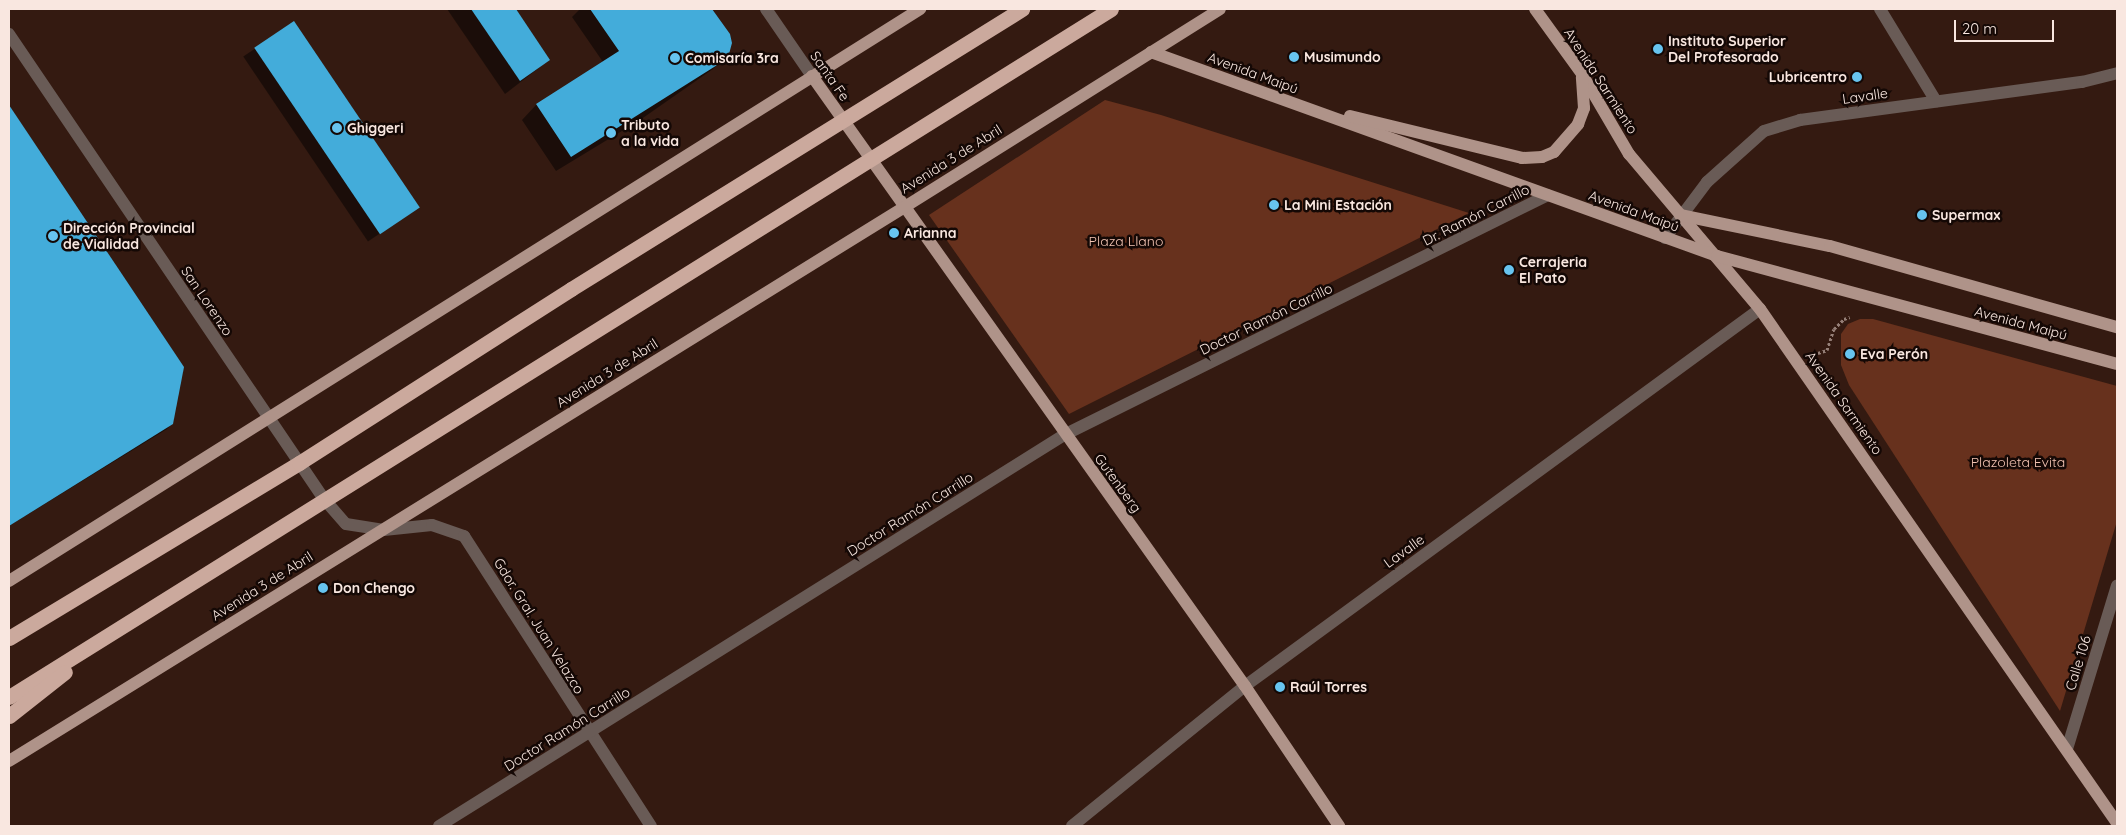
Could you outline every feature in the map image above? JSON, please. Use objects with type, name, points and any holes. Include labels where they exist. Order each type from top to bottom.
[{"type":"highway","points":[[9,638],[299,463],[1022,9]]},
{"type":"highway","points":[[9,697],[1110,9]]},
{"type":"highway","points":[[9,716],[132,620]]},
{"type":"main road","points":[[9,581],[920,9]]},
{"type":"main road","name":"Avenida 3 de Abril","points":[[9,761],[903,208],[1220,9]]},
{"type":"main road","name":"Avenida Sarmiento","points":[[1535,9],[1582,74],[1629,154],[1760,309],[2117,823]]},
{"type":"main road","name":"Avenida Maipú","points":[[1151,52],[1717,256],[2117,364]]},
{"type":"main road","points":[[1289,102],[1522,158],[1542,157],[1554,152],[1578,124],[1584,108],[1582,74]]},
{"type":"main road","name":"Santa Fe","points":[[812,76],[870,159]]},
{"type":"main road","name":"Gutenberg","points":[[870,159],[1064,435],[1245,686],[1339,826]]},
{"type":"main road","name":"Avenida Maipú","points":[[1680,214],[1830,246],[2117,327]]},
{"type":"street","name":"Santa Fe","points":[[766,9],[812,76]]},
{"type":"street","points":[[1880,9],[1936,101]]},
{"type":"street","name":"San Lorenzo","points":[[9,34],[324,499],[346,524],[384,530]]},
{"type":"street","name":"Lavalle","points":[[1665,238],[1680,214],[1706,182],[1764,130],[1800,120],[2082,82],[2117,73]]},
{"type":"street","name":"Dr. Ramón Carrillo","points":[[1416,262],[1548,195]]},
{"type":"street","name":"Doctor Ramón Carrillo","points":[[440,826],[1064,435],[1416,262]]},
{"type":"street","name":"Lavalle","points":[[1072,826],[1245,686],[1760,309]]},
{"type":"street","name":"Gdor. Gral. Juan Velazco","points":[[384,530],[432,525],[464,536],[589,733],[651,826]]},
{"type":"street","name":"Calle 106","points":[[2067,749],[2117,585]]},
{"type":"path","points":[[1796,361],[1827,350],[1834,329],[1844,319],[1856,316],[1849,293]]},
{"type":"green space","name":"Plaza Llano","points":[[1105,100],[1161,115],[1469,213],[1069,414],[929,215]]},
{"type":"green space","name":"Plazoleta Evita","points":[[1860,319],[1873,319],[2117,386],[2117,521],[2060,711],[1849,385],[1841,365],[1841,334],[1848,324]]},
{"type":"building","points":[[471,9],[516,9],[550,60],[520,81]]},
{"type":"building","points":[[590,9],[712,9],[730,34],[732,43],[729,54],[722,62],[571,157],[536,104],[619,51]]},
{"type":"building","name":"Ghiggeri","points":[[294,21],[420,208],[380,234],[254,48]]},
{"type":"building","name":"Dirección Provincial de Vialidad","points":[[9,105],[184,367],[173,424],[9,526]]},
{"type":"place","name":"Instituto Superior Del Profesorado","points":[[1658,49]]},
{"type":"place","name":"Musimundo","points":[[1294,57]]},
{"type":"place","name":"Comisaría 3ra","points":[[675,58]]},
{"type":"place","name":"Lubricentro","points":[[1857,77]]},
{"type":"place","name":"Ghiggeri","points":[[337,128]]},
{"type":"place","name":"Tributo a la vida","points":[[611,133]]},
{"type":"place","name":"La Mini Estación","points":[[1274,205]]},
{"type":"place","name":"Supermax","points":[[1922,215]]},
{"type":"place","name":"Arianna","points":[[894,233]]},
{"type":"place","name":"Dirección Provincial de Vialidad","points":[[53,236]]},
{"type":"place","name":"Cerrajeria El Pato","points":[[1509,270]]},
{"type":"place","name":"Eva Perón","points":[[1850,354]]},
{"type":"place","name":"Don Chengo","points":[[323,588]]},
{"type":"place","name":"Raúl Torres","points":[[1280,687]]}]
